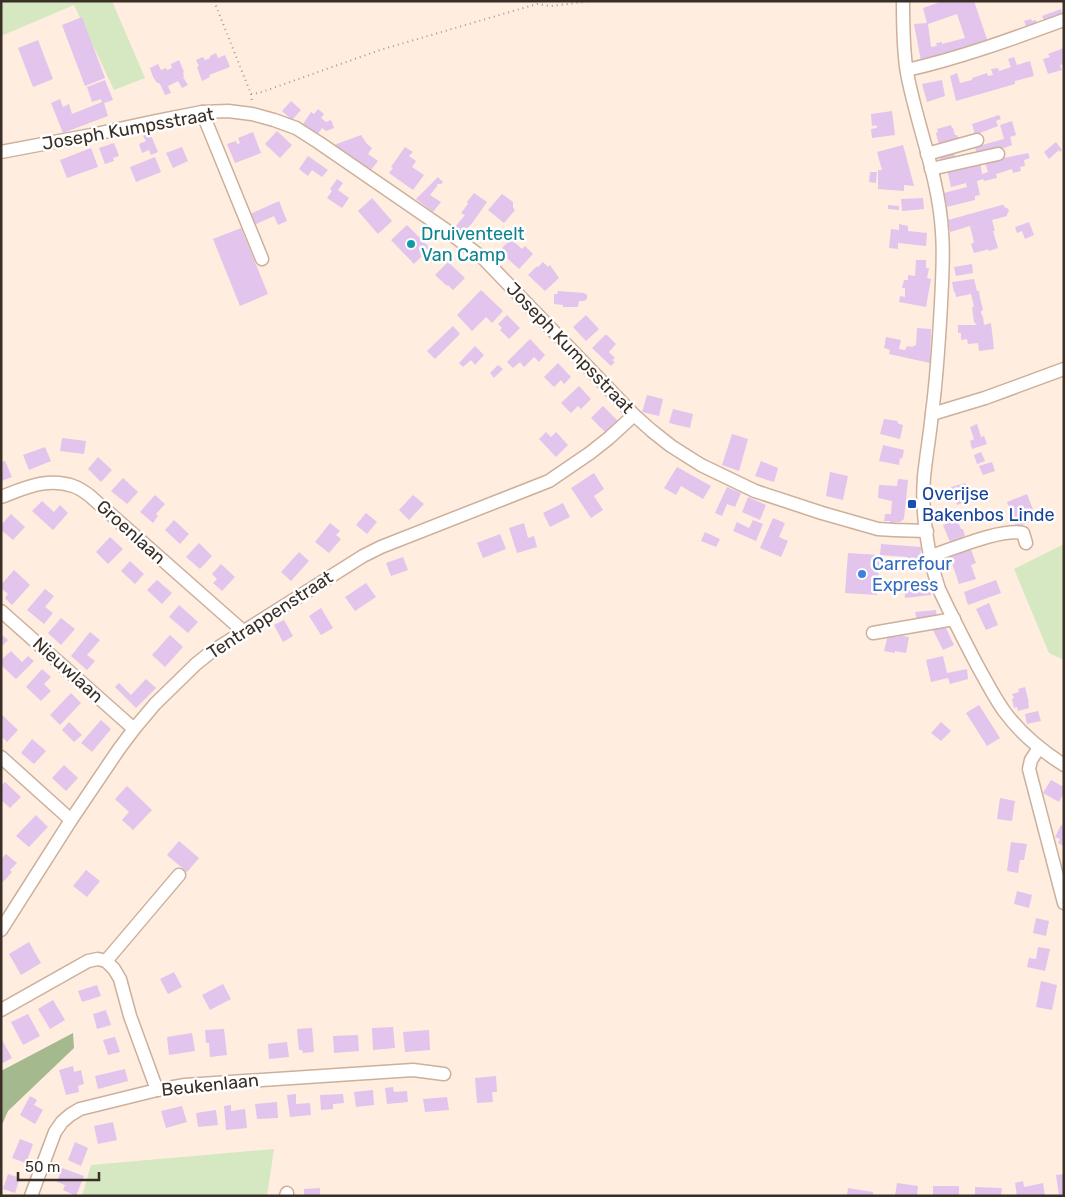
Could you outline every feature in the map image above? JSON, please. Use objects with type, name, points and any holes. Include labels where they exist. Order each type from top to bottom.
[{"type":"street","points":[[904,1],[907,70],[936,190],[942,231],[943,259],[940,331],[924,477],[923,506],[931,556],[939,589],[982,673],[1005,712],[1039,748],[1064,766]]},
{"type":"street","points":[[907,70],[1005,42],[1064,20]]},
{"type":"street","name":"Joseph Kumpsstraat","points":[[2,150],[90,135],[202,112],[228,111],[252,114],[296,128],[446,230],[484,259],[634,415],[671,446],[701,465],[755,491],[822,514],[878,529],[927,531]]},
{"type":"street","points":[[202,112],[262,259]]},
{"type":"street","points":[[928,154],[976,140]]},
{"type":"street","points":[[931,169],[998,154]]},
{"type":"street","points":[[932,415],[1064,370]]},
{"type":"street","name":"Tentrappenstraat","points":[[1,930],[71,820],[134,729],[196,664],[243,631],[362,556],[549,481],[590,453],[634,415]]},
{"type":"street","name":"Groenlaan","points":[[1,497],[42,483],[59,482],[75,487],[90,496],[243,631]]},
{"type":"street","points":[[931,556],[977,540],[1008,532],[1023,533],[1026,543]]},
{"type":"street","name":"Nieuwlaan","points":[[1,611],[134,729]]},
{"type":"street","points":[[872,633],[954,620]]},
{"type":"street","points":[[1039,748],[1031,760],[1029,769],[1064,903]]},
{"type":"street","points":[[1,757],[71,820]]},
{"type":"street","points":[[106,962],[179,875]]},
{"type":"street","points":[[1,1010],[88,961],[98,959],[106,962],[114,969],[120,979],[130,1016],[157,1090]]},
{"type":"street","name":"Beukenlaan","points":[[31,1196],[55,1132],[62,1122],[80,1109],[185,1085],[413,1070],[444,1074]]},
{"type":"path","points":[[214,1],[251,94],[252,114]]},
{"type":"path","points":[[251,94],[259,93],[380,50],[537,4],[551,6],[592,1]]},
{"type":"green space","points":[[1,1],[112,1],[145,78],[114,90],[74,5],[1,36]]},
{"type":"green space","points":[[1064,544],[1064,660],[1049,653],[1014,569]]},
{"type":"green space","points":[[73,1033],[74,1048],[8,1111],[1,1127],[1,1071]]},
{"type":"green space","points":[[274,1149],[267,1196],[82,1196],[91,1165]]},
{"type":"building","points":[[943,1],[974,1],[988,42],[921,61],[914,24],[927,23],[923,8]],"holes":[[[957,14],[965,38],[942,44],[942,42],[936,43],[937,46],[931,47],[928,24]]]},
{"type":"building","points":[[1061,9],[1063,15],[1045,22],[1042,16]]},
{"type":"building","points":[[82,17],[105,78],[85,86],[62,25]]},
{"type":"building","points":[[1031,19],[1032,21],[1036,20],[1037,25],[1027,29],[1024,21]]},
{"type":"building","points":[[38,40],[53,79],[33,87],[18,48]]},
{"type":"building","points":[[1064,48],[1064,64],[1060,65],[1062,70],[1048,74],[1043,59],[1050,57],[1048,54]]},
{"type":"building","points":[[216,53],[218,58],[225,55],[230,67],[209,75],[210,77],[202,81],[196,60],[203,57],[205,60]]},
{"type":"building","points":[[1014,57],[1017,65],[1030,61],[1034,76],[1015,81],[1015,84],[956,101],[950,76],[957,73],[960,83],[987,73],[988,76],[993,75],[991,69],[998,68],[999,71],[1011,67],[1008,59]]},
{"type":"building","points":[[179,60],[184,72],[183,77],[188,85],[182,88],[178,81],[168,86],[171,93],[165,95],[159,83],[153,77],[150,68],[158,64],[161,70],[166,68],[167,70],[172,68],[171,64]]},
{"type":"building","points":[[105,80],[113,100],[104,103],[108,116],[63,133],[51,103],[60,99],[63,107],[69,104],[72,114],[102,102],[101,99],[92,102],[87,87]]},
{"type":"building","points":[[942,80],[945,96],[927,102],[922,84]]},
{"type":"building","points":[[291,101],[301,110],[292,120],[282,111]]},
{"type":"building","points":[[318,109],[324,114],[321,118],[326,122],[331,120],[334,128],[326,131],[322,128],[318,134],[303,124],[311,112],[314,114]]},
{"type":"building","points":[[892,111],[895,135],[872,138],[871,129],[877,128],[876,125],[872,126],[871,114]]},
{"type":"building","points":[[999,115],[1001,119],[996,121],[998,126],[975,135],[972,124]]},
{"type":"building","points":[[1012,121],[1016,135],[1010,137],[1012,145],[978,158],[975,147],[1004,139],[1000,125]]},
{"type":"building","points":[[951,125],[959,140],[939,145],[937,129]]},
{"type":"building","points":[[277,131],[292,145],[280,158],[265,144]]},
{"type":"building","points":[[253,132],[261,153],[235,163],[227,144],[236,141],[237,144],[240,143],[238,138]]},
{"type":"building","points":[[150,133],[158,152],[151,155],[149,150],[142,153],[139,144],[146,141],[143,136]]},
{"type":"building","points":[[361,135],[372,148],[368,154],[378,161],[370,171],[334,145]]},
{"type":"building","points":[[1056,142],[1062,150],[1060,152],[1059,150],[1049,159],[1044,152]]},
{"type":"building","points":[[114,143],[119,156],[113,158],[114,161],[105,164],[99,148]]},
{"type":"building","points":[[903,145],[914,186],[904,185],[904,191],[878,189],[878,170],[882,170],[877,152]]},
{"type":"building","points":[[182,147],[188,161],[173,168],[166,153]]},
{"type":"building","points":[[405,147],[413,152],[409,156],[416,161],[412,167],[424,175],[413,190],[389,173]]},
{"type":"building","points":[[91,148],[98,167],[67,178],[60,160]]},
{"type":"building","points":[[954,153],[957,163],[942,166],[940,156]]},
{"type":"building","points":[[1028,153],[1030,158],[1024,160],[1025,166],[1020,167],[1021,171],[1013,173],[1012,169],[996,174],[997,178],[977,181],[980,195],[975,196],[975,200],[947,207],[944,193],[967,187],[966,183],[951,187],[947,169],[980,162],[982,174],[988,172],[985,162]]},
{"type":"building","points":[[308,156],[328,170],[322,177],[312,170],[308,176],[299,169]]},
{"type":"building","points":[[155,157],[161,172],[136,182],[130,167]]},
{"type":"building","points":[[870,172],[877,172],[876,183],[869,182]]},
{"type":"building","points":[[438,177],[443,182],[438,184],[430,195],[441,202],[433,212],[416,199]]},
{"type":"building","points":[[337,179],[343,183],[338,190],[349,198],[342,208],[327,198],[332,191],[330,189]]},
{"type":"building","points":[[474,193],[487,202],[463,233],[455,227],[465,215],[461,213]]},
{"type":"building","points":[[502,194],[513,202],[515,210],[504,223],[488,210]]},
{"type":"building","points":[[372,198],[392,221],[378,234],[358,211]]},
{"type":"building","points":[[923,198],[924,209],[902,211],[901,199]]},
{"type":"building","points":[[279,201],[287,221],[278,225],[274,216],[254,225],[250,214]]},
{"type":"building","points":[[888,205],[899,206],[899,210],[888,209]]},
{"type":"building","points":[[1002,205],[1009,210],[1007,216],[992,220],[998,248],[974,253],[971,244],[974,242],[970,226],[950,232],[948,220]]},
{"type":"building","points":[[1029,222],[1034,235],[1025,239],[1022,231],[1017,233],[1015,227]]},
{"type":"building","points":[[899,224],[908,226],[908,231],[927,233],[926,246],[898,243],[898,249],[889,248],[891,229],[899,230]]},
{"type":"building","name":"Druiventeelt Van Camp","points":[[407,225],[430,248],[414,264],[391,240]]},
{"type":"building","points":[[241,228],[268,294],[240,306],[213,239]]},
{"type":"building","points":[[511,239],[522,249],[525,246],[533,254],[519,269],[499,251]]},
{"type":"building","points":[[916,260],[926,260],[926,268],[929,268],[927,278],[931,279],[926,307],[899,302],[900,296],[905,297],[905,288],[902,288],[904,280],[908,280],[908,275],[915,276]]},
{"type":"building","points":[[448,262],[465,278],[453,290],[435,275]]},
{"type":"building","points":[[543,262],[548,267],[550,265],[559,278],[545,291],[528,275]]},
{"type":"building","points":[[972,264],[973,273],[956,276],[954,267]]},
{"type":"building","points":[[974,279],[977,291],[979,291],[984,325],[991,323],[994,349],[979,351],[978,343],[968,344],[967,339],[961,340],[961,333],[958,333],[958,325],[977,325],[974,322],[972,307],[974,307],[971,294],[956,297],[952,282]]},
{"type":"building","points":[[481,290],[503,311],[492,323],[486,317],[472,331],[457,315]]},
{"type":"building","points":[[558,291],[584,293],[587,295],[587,299],[579,301],[578,307],[563,307],[563,305],[554,304],[554,294],[557,294]]},
{"type":"building","points":[[507,315],[520,328],[509,339],[500,330],[502,328],[498,324]]},
{"type":"building","points":[[586,315],[599,329],[586,341],[573,327]]},
{"type":"building","points":[[453,326],[460,334],[435,359],[427,351]]},
{"type":"building","points":[[917,328],[931,329],[930,363],[889,354],[890,350],[884,348],[886,337],[901,340],[899,349],[905,350],[907,346],[912,347],[916,345]]},
{"type":"building","points":[[605,335],[616,344],[609,352],[615,358],[612,360],[615,362],[611,366],[592,348]]},
{"type":"building","points":[[530,339],[545,355],[539,362],[534,357],[524,367],[520,362],[513,368],[507,362]]},
{"type":"building","points":[[475,346],[484,355],[475,365],[471,360],[463,367],[459,363]]},
{"type":"building","points":[[558,363],[571,377],[564,384],[561,380],[554,387],[544,377]]},
{"type":"building","points":[[498,365],[503,369],[494,378],[490,373]]},
{"type":"building","points":[[579,386],[591,399],[581,409],[578,406],[571,413],[561,403]]},
{"type":"building","points":[[647,395],[663,399],[659,416],[642,412]]},
{"type":"building","points":[[603,406],[618,421],[606,433],[591,418]]},
{"type":"building","points":[[673,409],[693,414],[690,428],[669,423]]},
{"type":"building","points":[[884,419],[898,421],[897,423],[903,425],[900,439],[880,434]]},
{"type":"building","points":[[977,424],[981,437],[984,436],[987,444],[972,449],[970,441],[974,439],[970,427]]},
{"type":"building","points":[[546,432],[551,437],[556,432],[568,445],[556,457],[539,439]]},
{"type":"building","points":[[732,434],[748,439],[739,471],[722,465]]},
{"type":"building","points":[[62,438],[86,441],[84,454],[60,451]]},
{"type":"building","points":[[883,445],[904,450],[899,465],[879,461]]},
{"type":"building","points":[[45,447],[51,461],[29,470],[23,455]]},
{"type":"building","points":[[981,452],[985,461],[977,464],[974,455]]},
{"type":"building","points":[[98,457],[112,470],[101,482],[88,469]]},
{"type":"building","points":[[5,461],[12,477],[1,481],[1,462]]},
{"type":"building","points":[[761,461],[778,468],[774,482],[755,476]]},
{"type":"building","points":[[992,462],[995,471],[983,475],[979,466]]},
{"type":"building","points":[[677,467],[711,486],[703,499],[681,486],[676,495],[664,488]]},
{"type":"building","points":[[830,472],[848,476],[843,500],[826,496]]},
{"type":"building","points":[[594,473],[604,489],[594,496],[603,510],[591,518],[571,488]]},
{"type":"building","points":[[123,478],[138,492],[127,504],[111,491]]},
{"type":"building","points":[[898,479],[908,480],[904,519],[900,522],[890,523],[890,521],[884,521],[885,514],[891,514],[892,501],[878,498],[879,485],[897,486]]},
{"type":"building","points":[[965,483],[972,499],[957,505],[951,487]]},
{"type":"building","points":[[727,487],[741,493],[735,507],[727,504],[722,516],[715,513]]},
{"type":"building","points":[[1027,494],[1037,520],[1016,527],[1007,502]]},
{"type":"building","points":[[155,495],[165,504],[156,514],[158,516],[153,523],[140,512]]},
{"type":"building","points":[[413,495],[424,504],[409,520],[399,510]]},
{"type":"building","points":[[748,497],[766,505],[760,520],[742,512]]},
{"type":"building","points":[[42,501],[54,512],[60,505],[68,513],[53,530],[32,511]]},
{"type":"building","points":[[563,503],[570,517],[550,527],[543,513]]},
{"type":"building","points":[[366,513],[377,522],[367,534],[356,525]]},
{"type":"building","points":[[11,514],[25,527],[13,540],[1,530],[1,525]]},
{"type":"building","points":[[773,518],[785,523],[779,537],[788,541],[781,557],[760,548]]},
{"type":"building","points":[[174,520],[189,534],[180,544],[165,530]]},
{"type":"building","points":[[753,520],[763,524],[756,541],[733,531],[737,522],[749,528]]},
{"type":"building","points":[[957,520],[965,536],[950,542],[943,525]]},
{"type":"building","points":[[330,523],[340,531],[336,535],[341,539],[329,553],[315,542]]},
{"type":"building","points":[[524,523],[528,538],[534,536],[537,547],[517,553],[509,528]]},
{"type":"building","points":[[705,532],[720,539],[716,547],[701,541]]},
{"type":"building","points":[[500,534],[506,549],[483,558],[477,543]]},
{"type":"building","points":[[110,537],[123,549],[108,564],[96,552]]},
{"type":"building","points":[[199,543],[212,556],[200,569],[186,557]]},
{"type":"building","points":[[881,544],[921,547],[920,561],[906,560],[907,557],[880,555]]},
{"type":"building","points":[[970,547],[976,563],[971,565],[976,579],[959,584],[949,554]]},
{"type":"building","points":[[299,552],[309,561],[291,581],[281,572]]},
{"type":"building","name":"Carrefour Express","points":[[848,553],[880,555],[877,595],[845,593]]},
{"type":"building","points":[[403,557],[408,570],[391,576],[386,563]]},
{"type":"building","points":[[130,561],[144,574],[135,584],[121,571]]},
{"type":"building","points":[[221,564],[235,577],[222,591],[213,583],[217,579],[212,574]]},
{"type":"building","points":[[14,570],[30,585],[12,605],[5,598],[8,594],[1,588],[1,585]]},
{"type":"building","points":[[157,580],[172,593],[162,604],[147,590]]},
{"type":"building","points":[[996,580],[1001,593],[968,605],[964,592]]},
{"type":"building","points":[[366,583],[376,597],[355,611],[345,597]]},
{"type":"building","points":[[922,583],[923,587],[930,587],[931,595],[905,598],[904,585]]},
{"type":"building","points":[[45,589],[54,596],[45,607],[53,613],[44,624],[27,610]]},
{"type":"building","points":[[989,603],[998,625],[986,630],[976,609]]},
{"type":"building","points":[[179,605],[198,622],[188,633],[169,617]]},
{"type":"building","points":[[321,608],[333,628],[321,635],[309,616]]},
{"type":"building","points":[[936,610],[937,618],[917,621],[915,612]]},
{"type":"building","points":[[61,618],[75,629],[61,645],[48,633]]},
{"type":"building","points":[[284,620],[293,636],[283,642],[274,625]]},
{"type":"building","points":[[944,624],[954,645],[943,650],[933,630]]},
{"type":"building","points":[[90,632],[100,640],[87,655],[95,661],[87,670],[71,656]]},
{"type":"building","points":[[1,634],[8,640],[1,647]]},
{"type":"building","points":[[170,635],[183,647],[165,667],[152,655]]},
{"type":"building","points":[[888,635],[909,637],[906,653],[884,651]]},
{"type":"building","points":[[11,651],[22,662],[28,656],[34,661],[16,679],[1,665],[1,660]]},
{"type":"building","points":[[943,656],[947,673],[967,669],[968,679],[950,684],[948,678],[931,682],[926,660]]},
{"type":"building","points":[[42,669],[51,677],[44,684],[51,691],[41,701],[26,687]]},
{"type":"building","points":[[146,679],[156,688],[136,708],[115,687],[119,683],[131,695]]},
{"type":"building","points":[[1025,687],[1029,708],[1018,711],[1017,707],[1014,708],[1012,694],[1019,692],[1018,689]]},
{"type":"building","points":[[71,693],[81,703],[60,725],[50,715]]},
{"type":"building","points":[[979,705],[1000,738],[987,746],[966,713]]},
{"type":"building","points":[[1038,711],[1041,721],[1027,724],[1025,714]]},
{"type":"building","points":[[1,714],[18,730],[7,742],[1,736]]},
{"type":"building","points":[[101,720],[111,729],[92,752],[81,743]]},
{"type":"building","points":[[69,722],[82,735],[74,742],[62,730]]},
{"type":"building","points":[[941,722],[951,731],[941,741],[931,733]]},
{"type":"building","points":[[32,739],[46,751],[34,764],[21,753]]},
{"type":"building","points":[[64,765],[78,778],[66,791],[52,778]]},
{"type":"building","points":[[1051,780],[1064,787],[1064,793],[1059,802],[1043,793]]},
{"type":"building","points":[[5,782],[21,797],[10,808],[1,800],[1,786]]},
{"type":"building","points":[[127,786],[152,810],[133,830],[122,820],[129,812],[115,799]]},
{"type":"building","points":[[1000,798],[1015,801],[1012,821],[997,819]]},
{"type":"building","points":[[36,815],[48,827],[29,847],[16,836]]},
{"type":"building","points":[[1061,825],[1064,826],[1064,846],[1058,843],[1060,839],[1055,837]]},
{"type":"building","points":[[179,841],[199,858],[187,872],[167,855]]},
{"type":"building","points":[[1011,842],[1027,844],[1024,860],[1020,860],[1018,873],[1007,871]]},
{"type":"building","points":[[6,854],[17,863],[3,882],[1,880],[1,859]]},
{"type":"building","points":[[86,870],[100,881],[87,897],[73,886]]},
{"type":"building","points":[[1017,891],[1032,895],[1029,908],[1014,904]]},
{"type":"building","points":[[1036,918],[1049,921],[1046,936],[1033,933]]},
{"type":"building","points":[[29,942],[41,963],[21,975],[9,954]]},
{"type":"building","points":[[1038,947],[1050,949],[1045,971],[1027,967],[1029,958],[1036,959]]},
{"type":"building","points":[[174,972],[182,987],[168,994],[160,979]]},
{"type":"building","points":[[1041,981],[1057,985],[1052,1010],[1036,1007]]},
{"type":"building","points":[[223,984],[231,999],[210,1010],[202,995]]},
{"type":"building","points":[[97,985],[101,996],[82,1002],[78,991]]},
{"type":"building","points":[[53,1000],[65,1020],[50,1029],[38,1009]]},
{"type":"building","points":[[106,1010],[111,1025],[97,1029],[93,1014]]},
{"type":"building","points":[[28,1014],[40,1036],[23,1045],[11,1022]]},
{"type":"building","points":[[393,1027],[395,1048],[373,1050],[372,1028]]},
{"type":"building","points":[[312,1028],[314,1052],[303,1053],[302,1050],[299,1050],[297,1029]]},
{"type":"building","points":[[224,1029],[227,1055],[210,1057],[209,1043],[206,1043],[205,1030]]},
{"type":"building","points":[[429,1030],[430,1050],[405,1052],[403,1032]]},
{"type":"building","points":[[192,1033],[195,1051],[169,1055],[167,1037]]},
{"type":"building","points":[[358,1035],[359,1051],[334,1053],[333,1036]]},
{"type":"building","points":[[115,1037],[120,1052],[108,1055],[103,1040]]},
{"type":"building","points":[[1,1038],[12,1058],[1,1064]]},
{"type":"building","points":[[287,1042],[289,1057],[269,1059],[268,1044]]},
{"type":"building","points":[[73,1066],[74,1072],[81,1070],[84,1084],[78,1086],[79,1092],[66,1095],[59,1070]]},
{"type":"building","points":[[125,1069],[128,1081],[98,1089],[95,1076]]},
{"type":"building","points":[[496,1076],[497,1092],[492,1092],[493,1102],[477,1103],[475,1078]]},
{"type":"building","points":[[393,1087],[394,1092],[407,1091],[408,1102],[387,1104],[385,1088]]},
{"type":"building","points":[[373,1090],[374,1105],[356,1107],[354,1092]]},
{"type":"building","points":[[296,1094],[296,1104],[310,1103],[311,1115],[290,1117],[287,1095]]},
{"type":"building","points":[[343,1094],[344,1103],[333,1104],[333,1109],[321,1110],[320,1095]]},
{"type":"building","points":[[30,1096],[37,1100],[34,1105],[43,1110],[35,1124],[20,1115]]},
{"type":"building","points":[[447,1097],[449,1110],[425,1112],[423,1099]]},
{"type":"building","points":[[277,1102],[278,1118],[257,1119],[255,1104]]},
{"type":"building","points":[[231,1105],[231,1111],[245,1109],[247,1128],[226,1130],[224,1106]]},
{"type":"building","points":[[182,1106],[187,1122],[166,1128],[161,1111]]},
{"type":"building","points":[[216,1110],[218,1125],[198,1127],[196,1113]]},
{"type":"building","points":[[113,1122],[117,1140],[98,1144],[94,1126]]},
{"type":"building","points":[[20,1139],[33,1144],[26,1163],[12,1158]]},
{"type":"building","points":[[75,1142],[88,1148],[81,1166],[68,1160]]},
{"type":"building","points":[[62,1168],[84,1176],[76,1196],[63,1190],[65,1185],[57,1182]]},
{"type":"building","points":[[8,1174],[20,1178],[15,1193],[3,1189]]},
{"type":"building","points":[[1064,1174],[1064,1196],[1059,1196],[1056,1175]]},
{"type":"building","points":[[1023,1181],[1024,1187],[1043,1183],[1045,1196],[1017,1196],[1015,1183]]},
{"type":"building","points":[[897,1183],[918,1186],[917,1196],[895,1196]]},
{"type":"building","points":[[933,1186],[959,1186],[959,1196],[933,1196]]},
{"type":"building","points":[[975,1187],[1002,1188],[1001,1196],[975,1196]]},
{"type":"building","points":[[320,1188],[320,1196],[304,1196],[304,1189]]},
{"type":"building","points":[[848,1188],[873,1192],[873,1196],[847,1196]]},
{"type":"place","name":"Druiventeelt Van Camp","points":[[411,244]]},
{"type":"place","name":"Overijse Bakenbos Linde","points":[[912,504]]},
{"type":"place","name":"Carrefour Express","points":[[862,574]]}]
